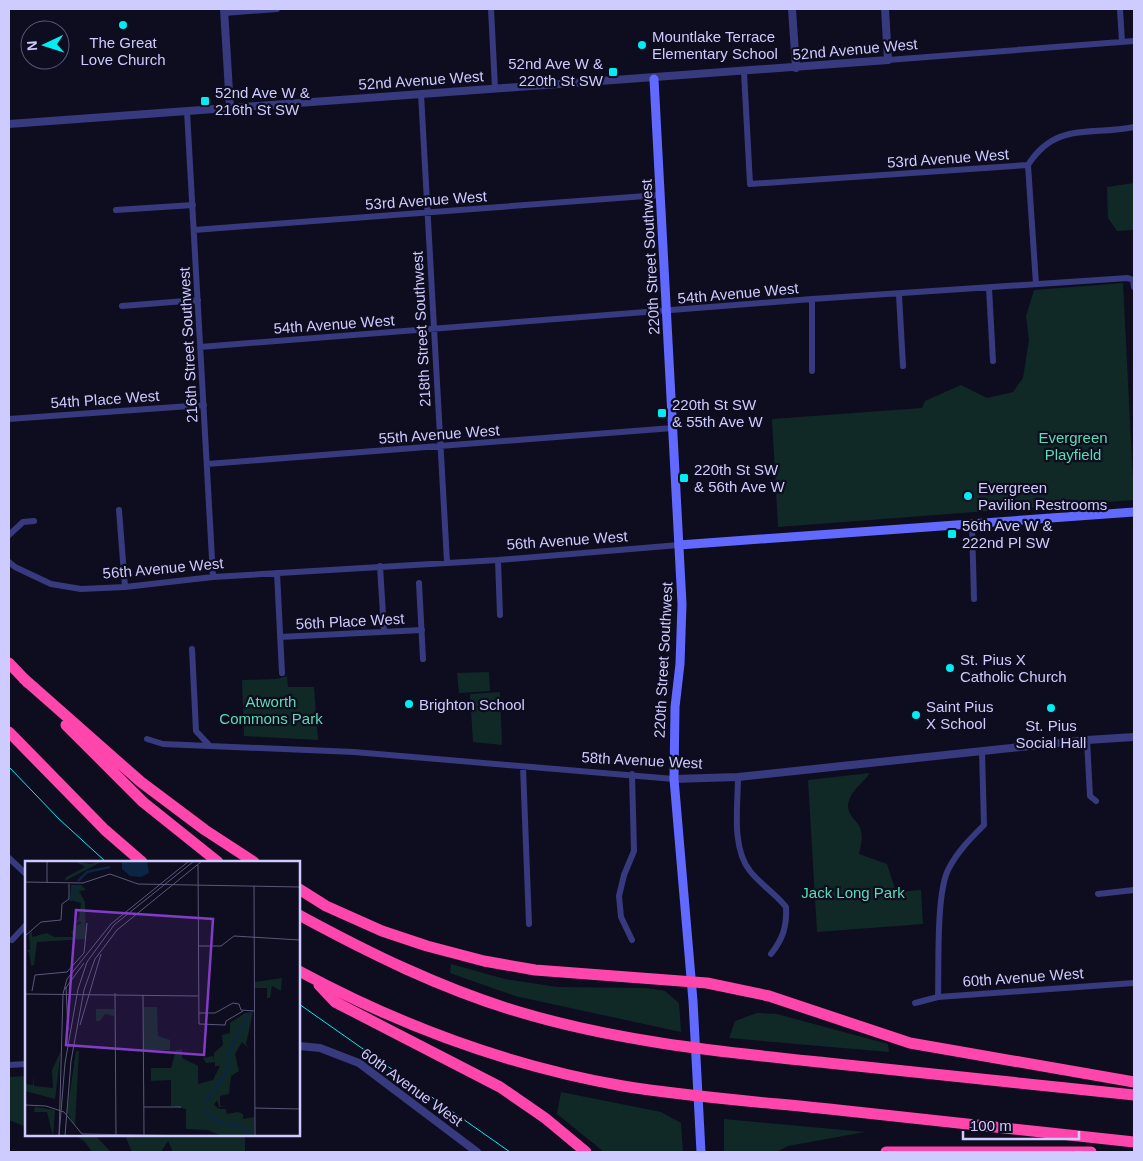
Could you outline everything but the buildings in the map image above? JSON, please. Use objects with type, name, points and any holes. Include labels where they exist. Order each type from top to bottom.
[{"type":"highway","points":[[9,663],[84,744],[143,802],[217,861]]},
{"type":"highway","points":[[22,678],[141,782],[205,830],[252,861]]},
{"type":"highway","points":[[9,732],[105,830],[141,861]]},
{"type":"highway","points":[[300,890],[326,906],[382,931],[427,946],[484,961],[536,970],[691,981],[769,996],[910,1044],[1134,1082]]},
{"type":"highway","points":[[300,916],[356,946],[448,987],[516,1011],[628,1039],[726,1052],[1134,1095]]},
{"type":"highway","points":[[300,972],[387,1015],[432,1034],[515,1061],[563,1074],[667,1092],[1134,1142]]},
{"type":"highway","points":[[313,978],[335,1002],[467,1069],[516,1097],[586,1152]]},
{"type":"highway","points":[[886,1152],[1091,1152]]},
{"type":"main road","name":"220th Street Southwest","points":[[654,78],[679,545],[682,637],[675,707],[674,779],[693,1001],[702,1152]]},
{"type":"main road","name":"56th Avenue West","points":[[679,545],[1134,512]]},
{"type":"street","points":[[230,108],[224,11],[277,9]]},
{"type":"street","points":[[491,9],[495,88]]},
{"type":"street","points":[[792,9],[796,68]]},
{"type":"street","points":[[885,9],[888,60]]},
{"type":"street","points":[[1120,9],[1122,42]]},
{"type":"street","name":"52nd Avenue West","points":[[9,124],[495,88],[744,72],[1134,41]]},
{"type":"street","name":"53rd Avenue West","points":[[744,72],[750,184],[1028,165],[1037,150],[1064,134],[1134,127]]},
{"type":"street","name":"218th Street Southwest","points":[[420,94],[447,562]]},
{"type":"street","name":"216th Street Southwest","points":[[187,111],[213,577]]},
{"type":"street","points":[[1028,165],[1036,284]]},
{"type":"street","name":"53rd Avenue West","points":[[194,230],[659,194]]},
{"type":"street","points":[[116,210],[193,205]]},
{"type":"street","name":"54th Avenue West","points":[[200,347],[812,299],[899,295],[1128,278],[1133,280],[1134,287]]},
{"type":"street","points":[[988,288],[994,361]]},
{"type":"street","points":[[899,295],[903,366]]},
{"type":"street","points":[[812,299],[812,371]]},
{"type":"street","points":[[122,306],[198,300]]},
{"type":"street","name":"54th Place West","points":[[9,419],[204,405]]},
{"type":"street","name":"55th Avenue West","points":[[207,464],[673,428]]},
{"type":"street","points":[[119,510],[125,587]]},
{"type":"street","points":[[9,535],[23,522],[34,522]]},
{"type":"street","points":[[972,525],[974,599]]},
{"type":"street","name":"56th Avenue West","points":[[9,562],[51,584],[81,589],[125,587],[213,577],[498,560],[679,545]]},
{"type":"street","points":[[498,560],[500,615]]},
{"type":"street","points":[[380,566],[384,631]]},
{"type":"street","points":[[277,573],[282,673]]},
{"type":"street","points":[[419,582],[423,659]]},
{"type":"street","name":"56th Place West","points":[[280,637],[422,630]]},
{"type":"street","points":[[192,649],[196,731],[210,744]]},
{"type":"street","name":"58th Avenue West","points":[[148,739],[163,744],[210,744],[354,752],[674,779],[738,777],[1087,740],[1134,737]]},
{"type":"street","points":[[1087,740],[1090,796],[1096,801]]},
{"type":"street","points":[[938,997],[942,900],[948,872],[963,846],[984,825],[982,751]]},
{"type":"street","points":[[523,767],[529,924]]},
{"type":"street","points":[[632,774],[634,852],[624,875],[619,896],[621,917],[632,940]]},
{"type":"street","points":[[738,777],[738,835],[742,855],[750,872],[786,907],[787,923],[780,943],[771,954]]},
{"type":"street","points":[[9,858],[25,873]]},
{"type":"street","points":[[1098,894],[1134,890]]},
{"type":"street","points":[[12,940],[25,926]]},
{"type":"street","name":"60th Avenue West","points":[[915,1003],[938,997],[1134,983]]},
{"type":"street","name":"60th Avenue West","points":[[300,1046],[320,1048],[359,1063],[477,1152]]},
{"type":"street","points":[[9,1065],[25,1064]]},
{"type":"green space","points":[[1134,183],[1134,230],[1117,231],[1108,218],[1107,187]]},
{"type":"green space","name":"Evergreen Playfield","points":[[1123,283],[1134,500],[778,527],[772,419],[922,408],[925,401],[961,385],[987,398],[1013,392],[1023,378],[1029,340],[1026,316],[1034,290]]},
{"type":"green space","points":[[489,672],[490,691],[459,693],[457,673]]},
{"type":"green space","name":"Atworth Commons Park","points":[[287,676],[288,687],[314,687],[318,740],[244,736],[242,680],[277,679]]},
{"type":"green space","points":[[500,692],[502,745],[473,742],[470,694]]},
{"type":"green space","name":"Jack Long Park","points":[[870,773],[854,791],[848,803],[849,810],[861,833],[862,840],[859,854],[887,864],[896,892],[921,890],[923,924],[817,932],[808,780]]},
{"type":"green space","points":[[451,964],[505,979],[557,987],[645,988],[665,991],[679,1003],[681,1032],[515,996],[450,973]]},
{"type":"green space","points":[[757,1013],[777,1014],[888,1044],[889,1052],[729,1038],[735,1021]]},
{"type":"green space","points":[[25,1076],[25,1127],[9,1120],[9,1077]]},
{"type":"green space","points":[[561,1092],[661,1112],[681,1123],[683,1152],[604,1152],[557,1114]]},
{"type":"green space","points":[[724,1119],[865,1132],[788,1146],[776,1152],[724,1152]]},
{"type":"green space","points":[[76,1136],[96,1136],[111,1152],[92,1152],[85,1142]]},
{"type":"green space","points":[[125,1136],[245,1136],[245,1152],[173,1152],[168,1141],[161,1152],[132,1152]]},
{"type":"tram line","points":[[9,767],[59,819],[105,861]]},
{"type":"tram line","points":[[300,1005],[510,1152]]},
{"type":"place","name":"The Great Love Church","points":[[123,25]]},
{"type":"place","name":"Mountlake Terrace Elementary School","points":[[642,45]]},
{"type":"place","name":"52nd Ave W & 220th St SW","points":[[613,72]]},
{"type":"place","name":"52nd Ave W & 216th St SW","points":[[205,101]]},
{"type":"place","name":"220th St SW & 55th Ave W","points":[[662,413]]},
{"type":"place","name":"220th St SW & 56th Ave W","points":[[684,478]]},
{"type":"place","name":"Evergreen Pavilion Restrooms","points":[[968,496]]},
{"type":"place","name":"56th Ave W & 222nd Pl SW","points":[[952,534]]},
{"type":"place","name":"St. Pius X Catholic Church","points":[[950,668]]},
{"type":"place","name":"Brighton School","points":[[409,704]]},
{"type":"place","name":"St. Pius Social Hall","points":[[1051,708]]},
{"type":"place","name":"Saint Pius X School","points":[[916,715]]}]
